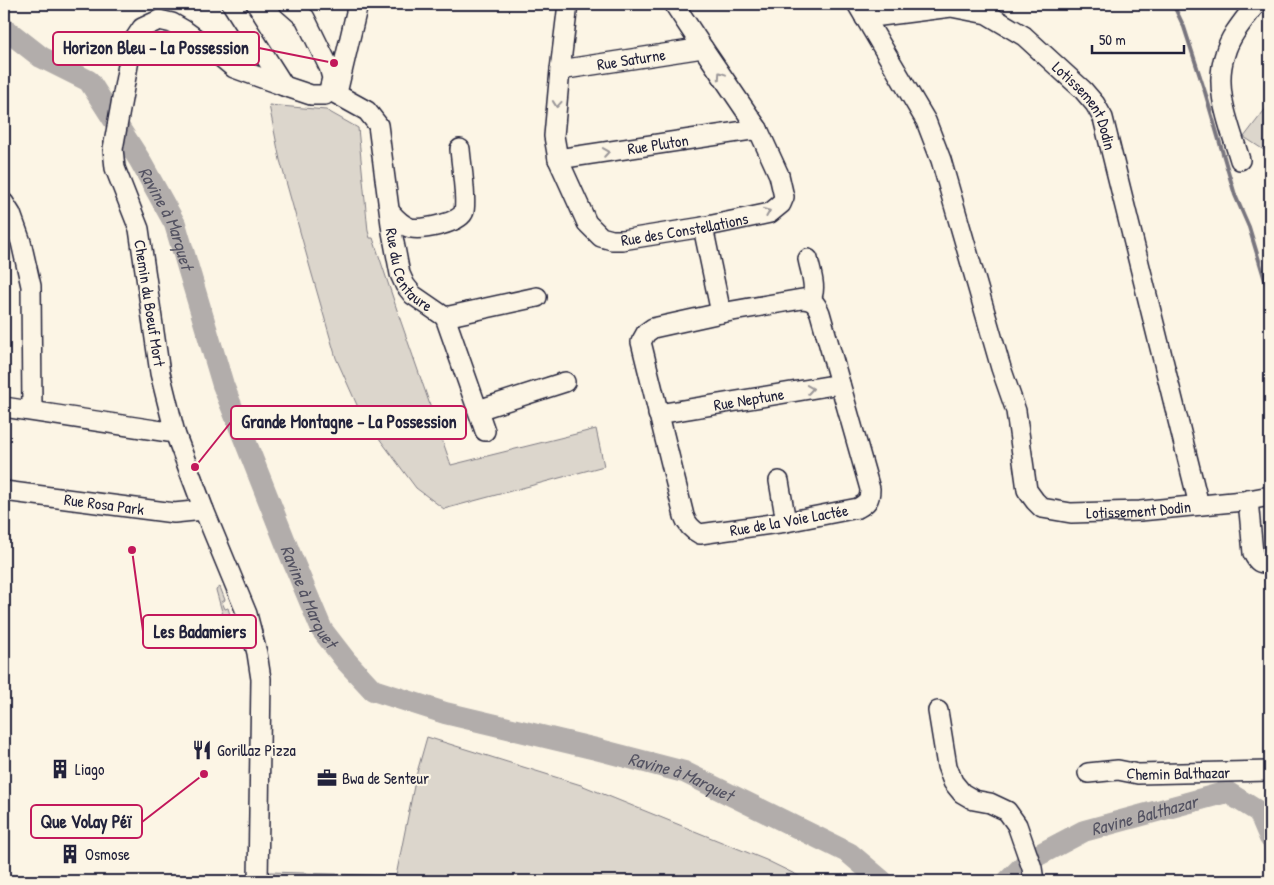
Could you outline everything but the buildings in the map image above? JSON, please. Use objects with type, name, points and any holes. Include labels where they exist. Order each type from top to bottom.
[{"type":"street","points":[[232,4],[284,86]]},
{"type":"street","points":[[289,4],[305,18],[329,66],[333,92]]},
{"type":"street","points":[[333,92],[358,4]]},
{"type":"street","name":"Rue des Constellations","points":[[568,4],[554,136],[558,159],[587,223],[602,237],[612,240],[703,227],[770,213],[781,204],[784,197],[778,175],[758,129],[674,4]]},
{"type":"street","points":[[1240,160],[1222,97],[1220,74],[1225,52],[1236,32],[1256,4]]},
{"type":"street","name":"Lotissement Dodin","points":[[951,6],[987,14],[1024,36],[1083,90],[1095,104],[1102,118],[1199,505],[1140,511],[1071,513],[1042,508],[1034,501],[1027,490],[1016,411],[1001,368],[941,160],[926,121],[861,11],[951,6]]},
{"type":"street","name":"Chemin du Boeuf Mort","points":[[258,881],[261,679],[257,653],[247,614],[204,510],[175,433],[160,373],[138,229],[115,168],[113,149],[132,43],[142,28],[159,20],[172,23],[184,30],[234,68],[317,96],[333,92]]},
{"type":"street","name":"Rue Saturne","points":[[560,70],[702,48]]},
{"type":"street","name":"Rue du Centaure","points":[[333,92],[367,111],[378,125],[400,274],[405,286],[413,294],[445,317],[485,430]]},
{"type":"street","name":"Rue Pluton","points":[[558,159],[758,129]]},
{"type":"street","points":[[390,212],[400,223],[410,228],[452,222],[459,218],[464,212],[465,201],[460,149]]},
{"type":"street","points":[[4,203],[11,214],[22,242],[31,286],[32,410]]},
{"type":"street","points":[[703,227],[722,314]]},
{"type":"street","points":[[808,259],[814,290],[810,300]]},
{"type":"street","name":"Rue du Centaure","points":[[445,317],[537,297]]},
{"type":"street","name":"Rue de la Voie Lactée","points":[[802,299],[810,300],[817,304],[870,489],[870,498],[866,504],[858,508],[786,522],[700,534],[687,524],[684,516],[641,342],[646,333],[653,328],[802,299]]},
{"type":"street","points":[[478,410],[565,382]]},
{"type":"street","name":"Rue Neptune","points":[[658,414],[840,384]]},
{"type":"street","points":[[4,406],[175,433]]},
{"type":"street","points":[[779,480],[786,522]]},
{"type":"street","name":"Rue Rosa Park","points":[[4,491],[174,513],[204,510]]},
{"type":"street","points":[[1199,505],[1270,496]]},
{"type":"street","points":[[1248,500],[1253,553],[1256,560],[1262,564],[1270,563]]},
{"type":"street","points":[[938,711],[946,766],[953,782],[962,793],[974,800],[990,803],[1007,811],[1017,824],[1032,868],[1034,881]]},
{"type":"street","name":"Chemin Balthazar","points":[[1088,773],[1118,770],[1138,774],[1270,771]]},
{"type":"shaded area","points":[[1270,103],[1270,154],[1244,137]]},
{"type":"shaded area","points":[[269,105],[326,110],[358,128],[368,231],[370,238],[373,238],[451,465],[596,429],[604,466],[444,509],[416,488],[361,414],[336,358],[280,160]]},
{"type":"shaded area","points":[[220,587],[225,600],[222,602],[225,609],[228,608],[238,642],[231,644],[216,590]]},
{"type":"shaded area","points":[[427,737],[581,785],[766,860],[809,881],[270,881],[270,872],[396,876],[416,776]]},
{"type":"waterway","points":[[1173,4],[1184,27],[1235,195],[1249,227],[1270,297]]},
{"type":"waterway","name":"Ravine à Marquet","points":[[4,28],[41,57],[89,81],[139,159],[175,224],[223,385],[322,630],[346,661],[373,690],[445,713],[684,772],[849,853],[882,881]]},
{"type":"waterway","name":"Ravine Balthazar","points":[[1008,881],[1029,860],[1084,831],[1227,792],[1259,812],[1270,838]]},
{"type":"place","name":"Horizon Bleu - La Possession","points":[[334,63]]},
{"type":"place","name":"Grande Montagne - La Possession","points":[[195,467]]},
{"type":"place","name":"Les Badamiers","points":[[132,550]]},
{"type":"place","name":"Gorillaz Pizza","points":[[202,750]]},
{"type":"place","name":"Liago","points":[[60,769]]},
{"type":"place","name":"Que Volay Péï","points":[[204,774]]},
{"type":"place","name":"Bwa de Senteur","points":[[327,778]]},
{"type":"place","name":"Osmose","points":[[70,854]]}]
